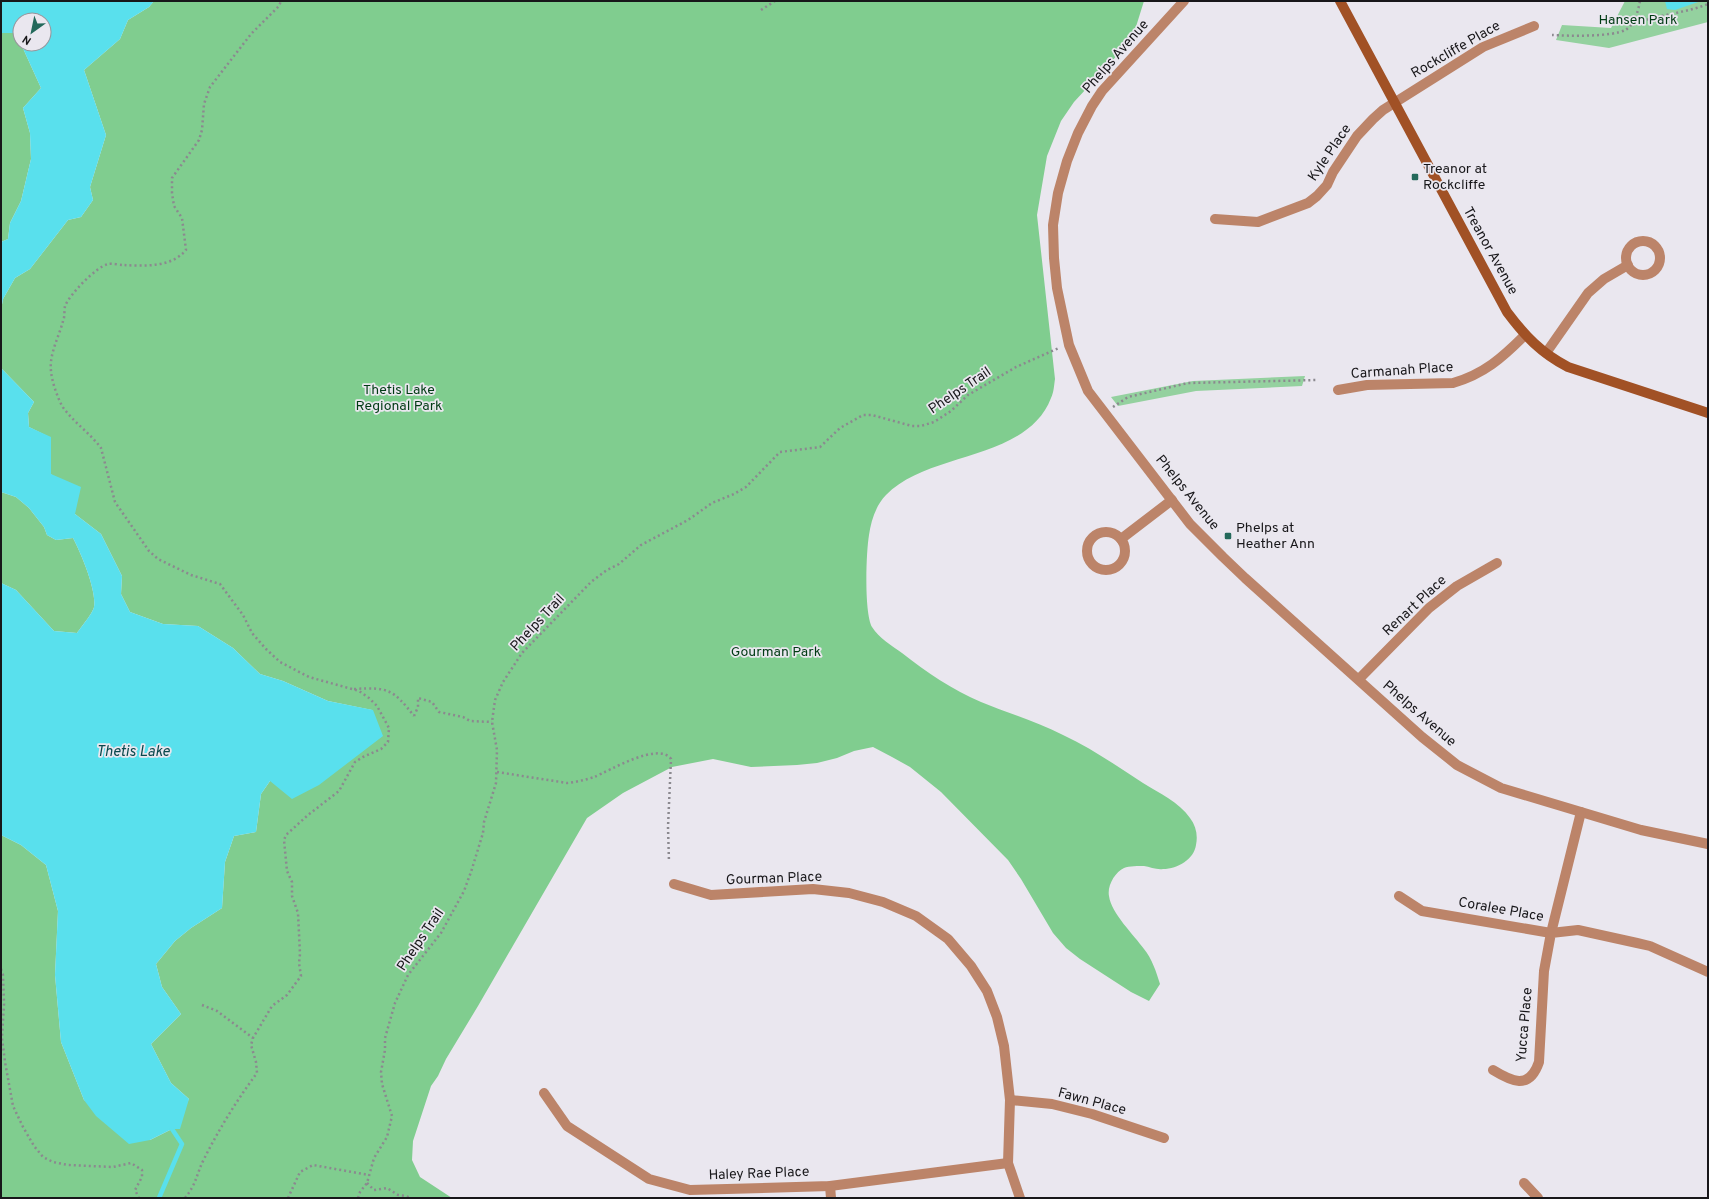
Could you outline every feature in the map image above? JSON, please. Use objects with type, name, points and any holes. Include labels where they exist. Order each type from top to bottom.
[{"type":"street","name":"Phelps Avenue","points":[[1184,1],[1102,91],[1092,106],[1078,133],[1067,161],[1058,193],[1053,225],[1057,288],[1069,345],[1088,391],[1104,413],[1138,453],[1190,524],[1223,558],[1422,737],[1458,765],[1501,788],[1641,830],[1708,844]]},
{"type":"street","name":"Treanor Avenue","points":[[1340,1],[1507,312],[1524,335],[1546,353],[1568,367],[1708,413]]},
{"type":"street","name":"Rockcliffe Place","points":[[1394,103],[1483,47],[1534,26]]},
{"type":"street","name":"Kyle Place","points":[[1215,219],[1258,222],[1308,202],[1317,196],[1327,185],[1333,172],[1358,136],[1372,119],[1394,103]]},
{"type":"street","points":[[1546,353],[1588,293],[1604,279],[1628,265]]},
{"type":"street","name":"Carmanah Place","points":[[1338,390],[1367,385],[1453,383],[1480,373],[1495,364],[1524,335]]},
{"type":"street","points":[[1121,539],[1172,500]]},
{"type":"street","name":"Renart Place","points":[[1359,679],[1429,608],[1457,586],[1497,563]]},
{"type":"street","name":"Coralee Place","points":[[1399,896],[1422,911],[1551,933],[1580,812]]},
{"type":"street","name":"Gourman Place","points":[[674,884],[710,895],[813,889],[849,893],[883,902],[916,916],[948,939],[971,966],[987,991],[997,1017],[1004,1046],[1010,1100],[1008,1163],[1020,1198]]},
{"type":"street","points":[[1551,933],[1578,930],[1650,946],[1708,972]]},
{"type":"street","name":"Yucca Place","points":[[1493,1070],[1512,1081],[1518,1082],[1528,1078],[1537,1068],[1544,971],[1551,933]]},
{"type":"street","name":"Haley Rae Place","points":[[544,1093],[567,1126],[649,1179],[690,1190],[830,1186],[1008,1163]]},
{"type":"street","name":"Fawn Place","points":[[1010,1100],[1052,1104],[1092,1114],[1164,1138]]},
{"type":"street","points":[[1524,1183],[1538,1198]]},
{"type":"street","points":[[830,1186],[831,1198]]},
{"type":"path","points":[[185,1198],[196,1182],[203,1161],[235,1102],[257,1072],[251,1045],[253,1038],[272,1006],[287,995],[301,976],[299,963],[298,913],[292,896],[292,882],[286,871],[284,840],[286,835],[308,815],[339,791],[355,762],[381,749],[388,742],[389,728],[377,706],[369,698],[352,689],[309,677],[280,662],[266,650],[252,633],[243,615],[220,584],[191,574],[158,559],[149,551],[115,502],[101,448],[97,442],[81,429],[62,405],[50,370],[55,344],[64,320],[65,307],[80,286],[98,270],[108,264],[152,266],[173,260],[182,255],[186,250],[182,218],[174,206],[172,178],[200,140],[204,104],[210,87],[251,34],[279,6],[281,1]]},
{"type":"path","points":[[761,10],[775,1]]},
{"type":"path","points":[[1632,25],[1640,1]]},
{"type":"path","points":[[1552,35],[1572,36],[1625,31],[1632,25],[1645,19],[1678,13],[1708,4]]},
{"type":"path","name":"Phelps Trail","points":[[358,1198],[360,1192],[367,1183],[374,1158],[387,1136],[392,1116],[382,1084],[381,1072],[385,1050],[385,1038],[395,1003],[408,976],[441,933],[464,891],[483,833],[484,822],[496,783],[497,750],[492,722],[496,700],[503,682],[522,653],[591,582],[607,570],[619,564],[641,545],[688,520],[712,503],[746,488],[778,453],[820,446],[840,428],[864,415],[872,415],[912,426],[921,426],[934,422],[951,411],[968,396],[1016,367],[1069,345]]},
{"type":"path","points":[[1104,413],[1128,397],[1188,383],[1318,380]]},
{"type":"path","points":[[352,689],[378,688],[394,694],[414,716],[418,707],[418,698],[432,702],[440,712],[463,717],[470,721],[492,722]]},
{"type":"path","points":[[497,772],[567,783],[594,777],[643,755],[661,752],[668,755],[671,759],[668,827],[669,862]]},
{"type":"path","points":[[1,969],[3,975],[4,1004],[2,1038],[6,1069],[13,1106],[34,1146],[43,1157],[53,1162],[68,1165],[113,1167],[131,1163],[142,1170],[142,1177],[136,1190],[139,1198]]},
{"type":"path","points":[[202,1006],[217,1011],[253,1038]]},
{"type":"path","points":[[288,1198],[300,1172],[313,1165],[369,1175]]},
{"type":"path","points":[[367,1183],[374,1190],[388,1188],[398,1195],[411,1198]]},
{"type":"green space","name":"Thetis Lake Regional Park","points":[[154,1],[1144,1],[1134,33],[1123,49],[1074,102],[1061,121],[1047,156],[1037,215],[1055,379],[1051,398],[1039,418],[1021,434],[1000,445],[927,470],[904,481],[886,495],[877,508],[871,524],[868,544],[866,582],[869,619],[872,627],[878,635],[890,645],[930,674],[960,692],[981,702],[1053,730],[1094,751],[1175,803],[1192,821],[1197,834],[1197,841],[1195,850],[1189,859],[1180,865],[1169,869],[1158,869],[1144,866],[1131,866],[1124,868],[1115,876],[1109,888],[1111,903],[1118,917],[1147,953],[1157,974],[1160,984],[1149,1001],[1131,992],[1080,959],[1066,948],[1053,933],[1008,860],[941,792],[910,767],[892,757],[873,747],[854,751],[837,758],[817,763],[797,765],[751,767],[713,759],[672,767],[623,793],[587,818],[431,1086],[413,1141],[412,1160],[420,1177],[452,1198],[1,1198],[1,835],[21,845],[46,865],[58,911],[55,975],[61,1042],[84,1100],[150,1140],[172,1129],[189,1099],[171,1083],[151,1044],[181,1014],[162,987],[156,964],[175,941],[191,928],[222,908],[225,862],[234,836],[256,832],[261,794],[270,781],[355,756],[382,736],[372,710],[328,701],[283,681],[260,674],[233,648],[198,626],[163,624],[130,612],[121,594],[122,576],[101,534],[75,514],[51,474],[51,438],[29,427],[28,413],[34,402],[1,368],[1,310],[3,299],[15,278],[30,269],[68,220],[81,217],[93,200],[90,187],[106,135],[84,70],[120,39],[128,20],[149,7]]},
{"type":"green space","name":"Hansen Park","points":[[1625,1],[1708,1],[1708,22],[1609,48],[1556,40],[1562,25],[1611,28]]},
{"type":"green space","points":[[1,33],[12,33],[12,52],[25,52],[41,88],[23,108],[30,133],[31,159],[21,201],[10,223],[8,239],[1,242]]},
{"type":"green space","points":[[1305,376],[1302,386],[1196,391],[1118,406],[1111,397],[1193,381]]},
{"type":"green space","points":[[1,492],[16,497],[29,508],[44,527],[47,535],[56,540],[73,538],[88,572],[94,600],[93,610],[77,633],[54,631],[16,590],[1,583]]},
{"type":"water","points":[[1,1],[154,1],[149,7],[128,20],[120,39],[84,70],[106,135],[90,187],[93,200],[81,217],[68,220],[30,269],[15,278],[3,299],[1,310],[1,242],[8,239],[10,223],[21,201],[31,159],[30,133],[23,108],[41,88],[25,52],[52,52],[52,12],[12,12],[12,33],[1,33]]},
{"type":"water","points":[[1665,1],[1701,1],[1675,10],[1667,9]]},
{"type":"water","name":"Thetis Lake","points":[[1,368],[34,402],[28,413],[29,427],[51,437],[51,474],[81,487],[75,514],[101,534],[122,576],[121,594],[130,612],[163,624],[198,626],[233,648],[260,674],[283,681],[328,701],[373,710],[383,736],[319,785],[292,799],[270,781],[261,794],[256,832],[234,836],[225,862],[222,908],[191,928],[175,941],[156,964],[162,987],[181,1014],[151,1044],[171,1083],[189,1099],[180,1129],[172,1129],[150,1140],[129,1144],[96,1116],[84,1100],[61,1042],[55,975],[58,911],[46,865],[21,845],[1,835],[1,583],[16,590],[54,631],[77,633],[93,610],[94,600],[88,572],[73,538],[56,540],[47,535],[44,527],[29,508],[16,497],[1,492]]},
{"type":"waterway","points":[[159,1198],[182,1144],[172,1129]]},
{"type":"place","name":"Treanor at Rockcliffe","points":[[1415,177]]},
{"type":"place","name":"Phelps at Heather Ann","points":[[1228,536]]},
{"type":"park label","name":"Gourman Park","points":[[776,652]]}]
